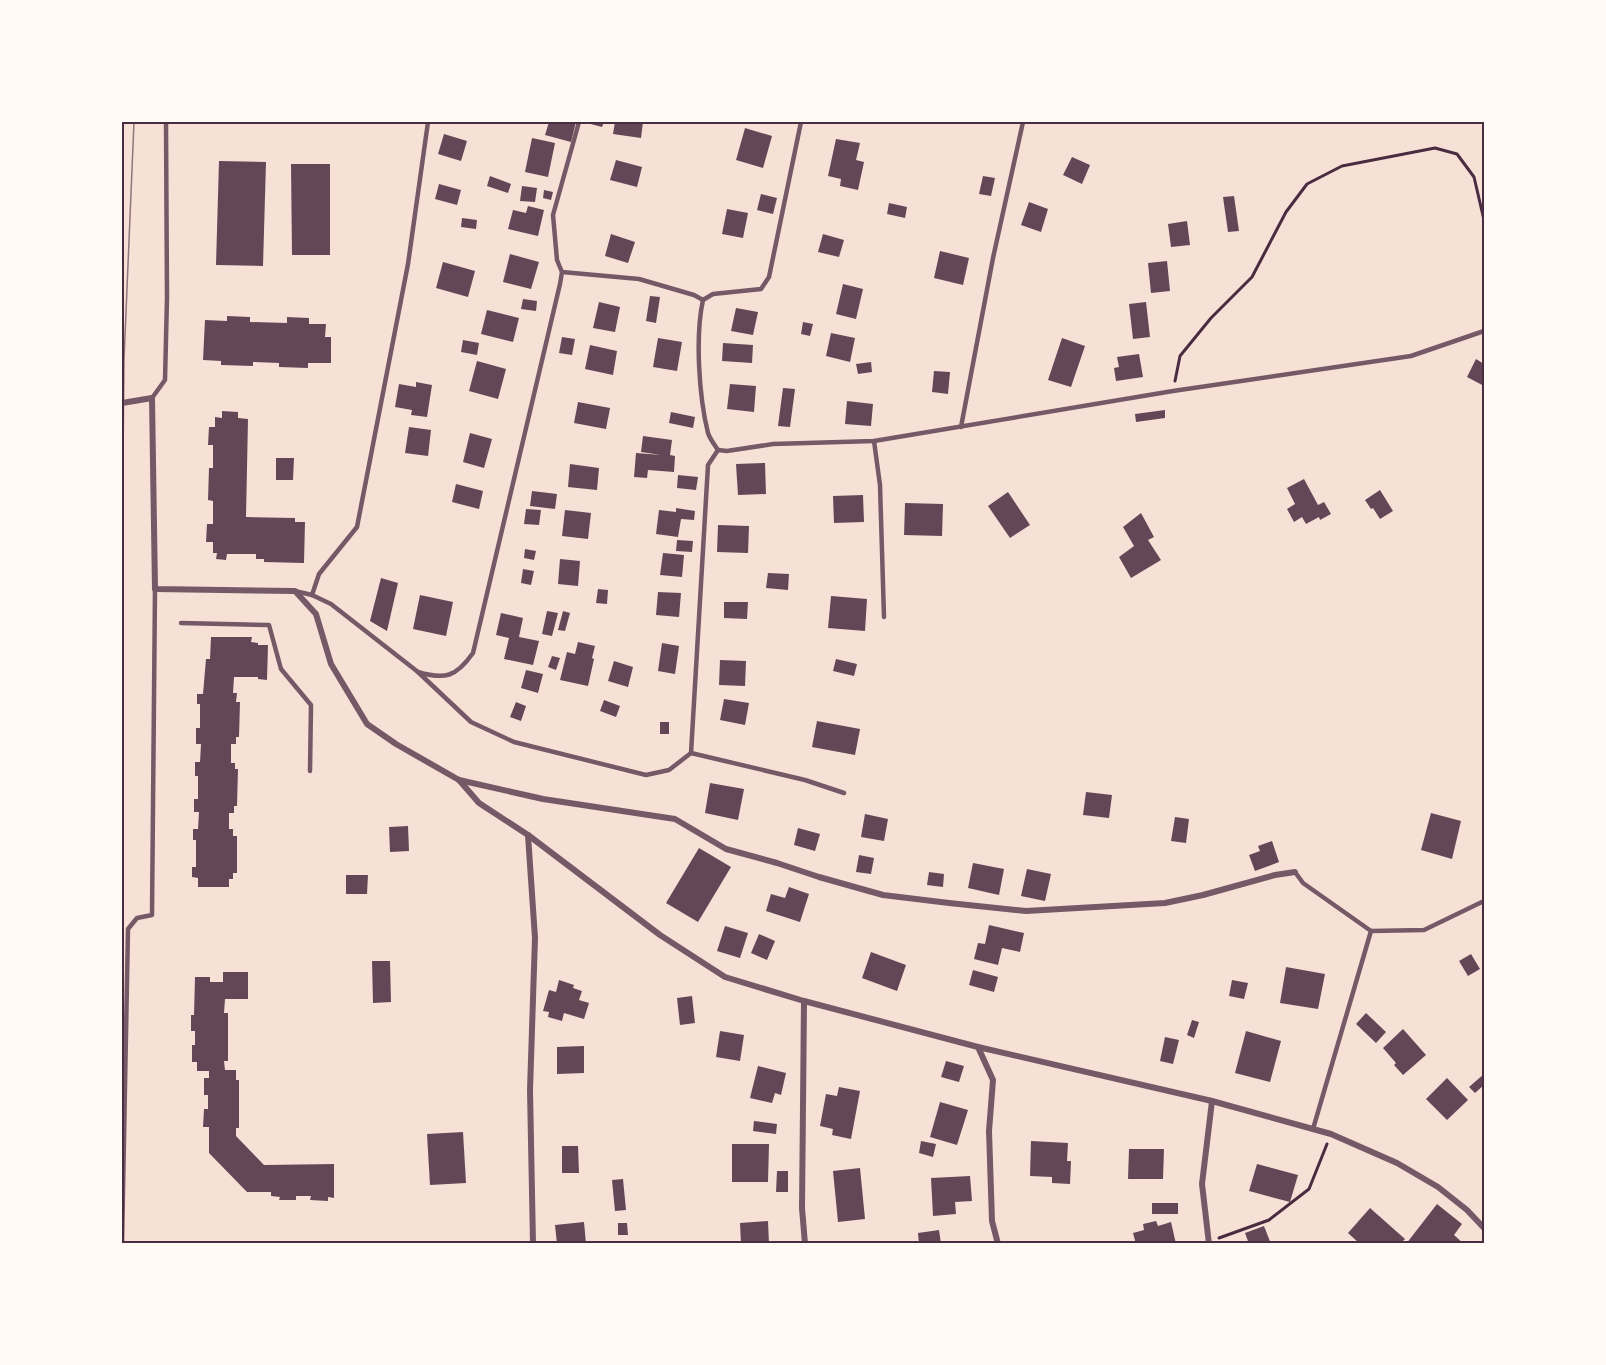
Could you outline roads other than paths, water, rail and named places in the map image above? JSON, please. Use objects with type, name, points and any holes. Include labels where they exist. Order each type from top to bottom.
[{"type":"street","points":[[122,403],[152,398],[155,589],[295,591],[316,614],[331,664],[367,724],[396,744],[459,780],[543,799],[675,819],[726,849],[883,895],[949,903],[1026,911],[1165,903],[1295,872]]},
{"type":"street","points":[[459,780],[478,803],[528,835],[660,934],[725,977],[804,1001],[978,1047],[1212,1101],[1331,1134],[1397,1163],[1438,1187],[1485,1228]]},
{"type":"street","points":[[528,835],[535,938],[530,1090],[533,1244]]},
{"type":"street","points":[[804,1001],[802,1208],[805,1244]]},
{"type":"street","points":[[978,1047],[993,1080],[989,1131],[992,1221],[998,1244]]},
{"type":"street","points":[[1209,1243],[1202,1184],[1212,1101]]},
{"type":"lane","points":[[152,398],[165,380],[168,298],[166,122]]},
{"type":"lane","points":[[312,595],[319,574],[357,527],[408,264],[428,122]]},
{"type":"lane","points":[[418,672],[436,677],[452,674],[464,666],[473,653],[560,284],[561,272],[556,261],[553,215],[579,122]]},
{"type":"lane","points":[[717,450],[709,435],[701,385],[700,314],[703,300],[713,294],[761,289],[769,277],[801,122]]},
{"type":"lane","points":[[961,427],[993,258],[1023,122]]},
{"type":"lane","points":[[561,272],[639,279],[703,300]]},
{"type":"lane","points":[[717,450],[727,451],[773,444],[874,441],[1173,391],[1411,356],[1485,331]]},
{"type":"lane","points":[[874,441],[880,485],[884,617]]},
{"type":"lane","points":[[295,591],[312,595],[331,604],[418,672],[471,722],[514,742],[646,776],[669,770],[691,753],[708,465],[717,450]]},
{"type":"lane","points":[[122,1244],[128,929],[137,918],[152,915],[155,589]]},
{"type":"lane","points":[[181,623],[269,625],[281,669],[311,705],[310,771]]},
{"type":"lane","points":[[691,753],[805,780],[844,793]]},
{"type":"lane","points":[[1295,872],[1303,883],[1371,931],[1424,930],[1485,901]]},
{"type":"lane","points":[[1313,1129],[1371,931]]},
{"type":"tram line","points":[[122,171],[123,122]]},
{"type":"tram line","points":[[122,563],[124,360],[134,122]]}]
